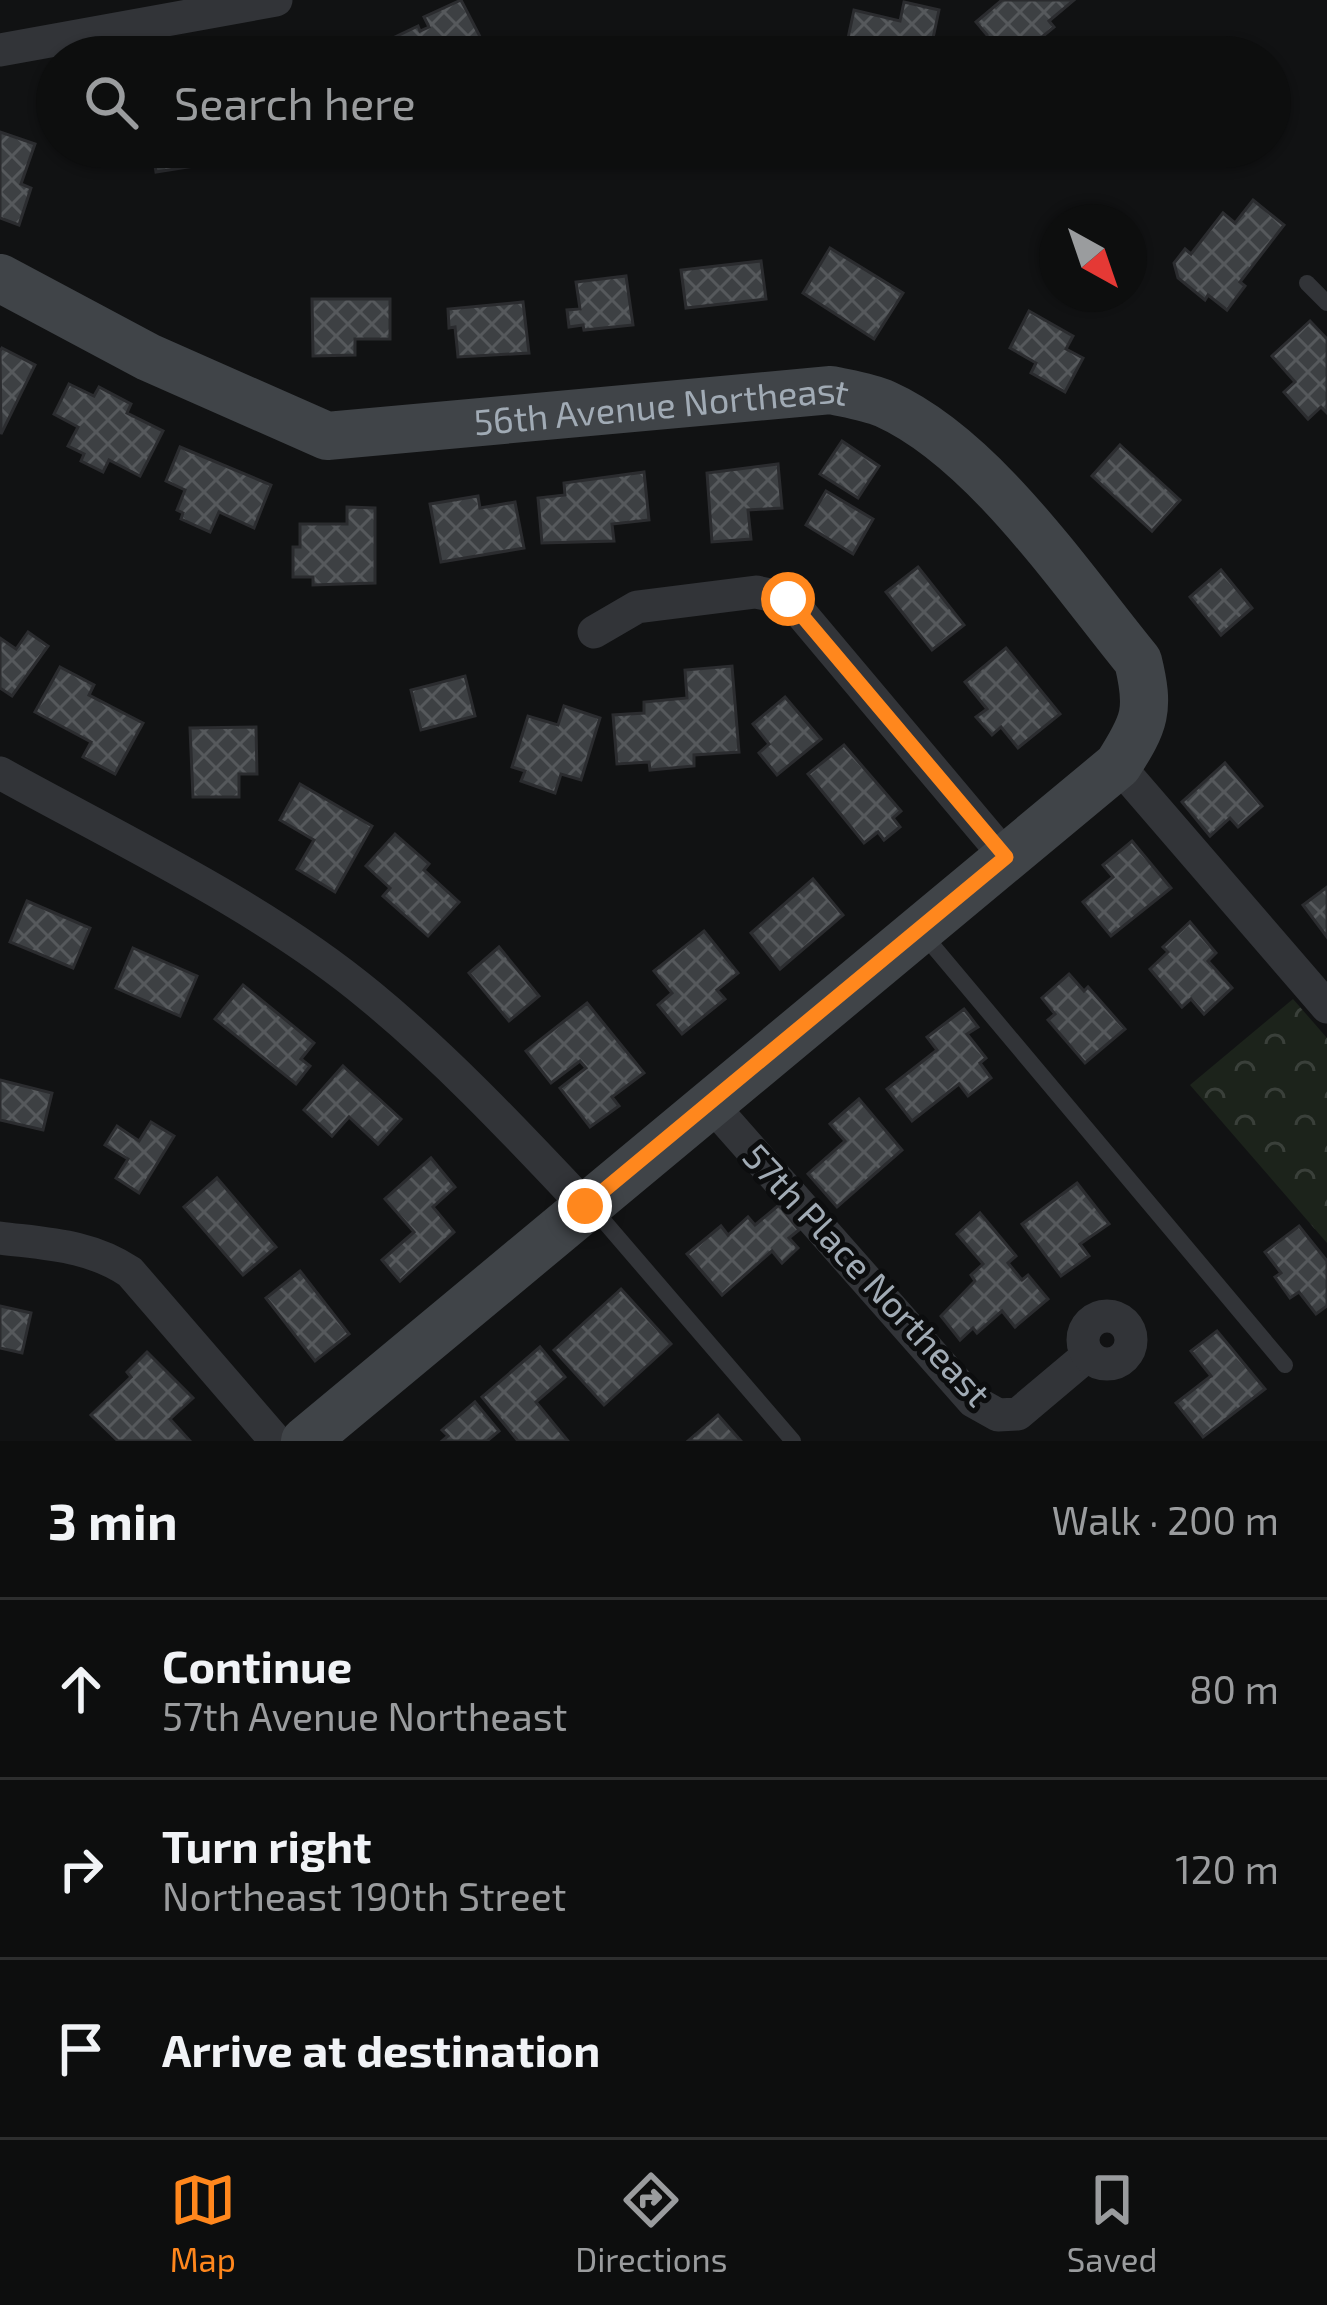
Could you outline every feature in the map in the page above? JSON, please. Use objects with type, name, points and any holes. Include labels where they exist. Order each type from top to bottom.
[{"type":"street","points":[[77,36],[276,0]]},
{"type":"street","points":[[0,50],[36,43]]},
{"type":"street","name":"56th Avenue Northeast","points":[[0,278],[148,357],[327,436],[831,390],[884,403],[937,435],[982,472],[1138,661],[1147,698],[1137,735],[1118,765]]},
{"type":"street","points":[[594,632],[637,607],[757,592],[788,599],[1006,857]]},
{"type":"street","points":[[305,1441],[1118,765],[1327,1007]]},
{"type":"street","points":[[0,773],[250,913],[367,992],[464,1079],[587,1205]]},
{"type":"street","name":"57th Place Northeast","points":[[710,1103],[986,1411],[1018,1414],[1088,1355]]},
{"type":"street","points":[[0,1238],[79,1247],[130,1272],[276,1441]]},
{"type":"lane","points":[[1306,283],[1327,303]]},
{"type":"lane","points":[[919,929],[1285,1365]]},
{"type":"lane","points":[[587,1205],[793,1441]]},
{"type":"green space","points":[[1293,999],[1327,1038],[1327,1243],[1190,1085]]},
{"type":"building","points":[[461,0],[480,36],[397,36],[418,26],[420,31],[429,27],[424,17]]},
{"type":"building","points":[[1002,0],[1074,0],[1049,21],[1054,27],[1043,36],[987,36],[976,22]]},
{"type":"building","points":[[904,2],[939,10],[933,36],[848,36],[854,10],[900,21]]},
{"type":"building","points":[[0,132],[35,144],[21,184],[31,188],[19,225],[0,218]]},
{"type":"building","points":[[1253,200],[1284,225],[1240,282],[1245,286],[1227,310],[1208,295],[1205,300],[1178,278],[1174,263],[1185,249],[1191,254],[1223,213],[1235,223]]},
{"type":"building","points":[[830,248],[903,293],[874,339],[803,293]]},
{"type":"building","points":[[761,261],[766,299],[686,308],[681,270]]},
{"type":"building","points":[[626,276],[633,325],[569,327],[567,310],[580,309],[576,282]]},
{"type":"building","points":[[312,299],[390,299],[390,339],[355,339],[355,355],[313,356]]},
{"type":"building","points":[[523,302],[529,353],[458,357],[448,309]]},
{"type":"building","points":[[1029,311],[1073,336],[1066,349],[1083,358],[1065,392],[1031,373],[1036,363],[1010,348]]},
{"type":"building","points":[[1310,321],[1327,339],[1327,413],[1321,407],[1308,419],[1284,392],[1295,382],[1272,356]]},
{"type":"building","points":[[0,351],[35,365],[1,434]]},
{"type":"building","points":[[69,384],[94,396],[99,387],[131,404],[127,413],[163,431],[140,476],[109,460],[103,472],[81,461],[84,454],[68,446],[78,427],[54,414]]},
{"type":"building","points":[[842,441],[879,466],[858,498],[820,474]]},
{"type":"building","points":[[1120,445],[1180,500],[1152,531],[1092,476]]},
{"type":"building","points":[[180,447],[271,485],[254,528],[219,512],[210,532],[181,519],[183,513],[177,510],[185,490],[166,481]]},
{"type":"building","points":[[778,464],[782,508],[748,510],[751,539],[712,542],[707,473]]},
{"type":"building","points":[[644,472],[649,520],[612,524],[614,541],[542,543],[538,498],[565,495],[564,483]]},
{"type":"building","points":[[826,491],[873,519],[853,554],[806,525]]},
{"type":"building","points":[[478,496],[480,508],[515,502],[524,548],[441,562],[430,504]]},
{"type":"building","points":[[347,507],[375,508],[375,583],[313,585],[313,577],[293,577],[293,547],[300,547],[300,524],[347,524]]},
{"type":"building","points":[[918,567],[964,625],[932,650],[886,592]]},
{"type":"building","points":[[1221,570],[1252,608],[1221,635],[1190,597]]},
{"type":"building","points":[[28,632],[48,646],[12,696],[0,688],[0,638],[16,649]]},
{"type":"building","points":[[1006,648],[1060,714],[1018,748],[1001,727],[992,735],[976,717],[987,709],[965,682]]},
{"type":"building","points":[[732,666],[739,752],[694,755],[694,766],[650,770],[649,762],[617,764],[613,715],[644,713],[644,702],[687,698],[685,670]]},
{"type":"building","points":[[60,667],[94,685],[89,695],[143,723],[115,774],[83,757],[91,742],[35,712]]},
{"type":"building","points":[[465,676],[475,716],[421,730],[411,690]]},
{"type":"building","points":[[785,697],[821,739],[777,775],[759,753],[769,744],[753,724]]},
{"type":"building","points":[[564,706],[600,718],[581,780],[561,774],[555,793],[521,781],[525,771],[512,767],[528,716],[558,725]]},
{"type":"building","points":[[256,727],[257,774],[239,774],[239,797],[193,797],[190,728]]},
{"type":"building","points":[[844,745],[901,811],[893,818],[900,827],[884,840],[878,832],[864,843],[808,774]]},
{"type":"building","points":[[1225,763],[1262,806],[1238,827],[1230,818],[1210,836],[1182,802]]},
{"type":"building","points":[[300,784],[372,826],[335,892],[297,869],[314,840],[280,820]]},
{"type":"building","points":[[395,834],[429,864],[424,870],[459,902],[428,936],[383,896],[390,888],[366,866]]},
{"type":"building","points":[[1132,841],[1171,888],[1111,936],[1083,902],[1113,877],[1103,865]]},
{"type":"building","points":[[813,879],[843,915],[780,969],[751,933]]},
{"type":"building","points":[[1327,887],[1327,937],[1303,905]]},
{"type":"building","points":[[27,901],[90,928],[73,968],[10,942]]},
{"type":"building","points":[[1190,922],[1216,953],[1208,961],[1232,988],[1204,1014],[1191,999],[1182,1007],[1150,969],[1168,952],[1163,947]]},
{"type":"building","points":[[704,931],[738,973],[717,990],[725,999],[682,1034],[658,1005],[672,993],[654,971]]},
{"type":"building","points":[[499,947],[539,996],[509,1021],[469,973]]},
{"type":"building","points":[[133,948],[197,976],[180,1016],[116,988]]},
{"type":"building","points":[[1069,974],[1084,991],[1088,987],[1125,1029],[1085,1063],[1048,1020],[1055,1014],[1042,998]]},
{"type":"building","points":[[243,985],[314,1043],[301,1059],[310,1066],[296,1084],[215,1019]]},
{"type":"building","points":[[587,1003],[644,1073],[612,1097],[619,1106],[590,1127],[560,1088],[586,1068],[580,1061],[551,1083],[526,1051]]},
{"type":"building","points":[[964,1009],[978,1027],[967,1034],[986,1058],[980,1063],[991,1078],[968,1096],[959,1084],[912,1121],[887,1089],[937,1050],[927,1037]]},
{"type":"building","points":[[343,1066],[401,1119],[378,1144],[349,1117],[332,1136],[304,1110]]},
{"type":"building","points":[[0,1080],[52,1093],[43,1130],[0,1120]]},
{"type":"building","points":[[859,1099],[902,1150],[837,1207],[808,1174],[845,1141],[830,1124]]},
{"type":"building","points":[[151,1122],[174,1136],[139,1193],[116,1178],[128,1159],[105,1145],[117,1126],[139,1141]]},
{"type":"building","points":[[431,1158],[455,1187],[433,1207],[454,1232],[400,1281],[382,1260],[414,1232],[385,1199]]},
{"type":"building","points":[[217,1178],[276,1247],[243,1275],[184,1207]]},
{"type":"building","points":[[1077,1183],[1109,1224],[1080,1244],[1089,1256],[1061,1276],[1022,1224]]},
{"type":"building","points":[[779,1205],[799,1230],[789,1238],[798,1248],[782,1263],[772,1251],[722,1295],[687,1254],[721,1226],[728,1235],[748,1217],[755,1225]]},
{"type":"building","points":[[980,1213],[1016,1256],[1008,1263],[1022,1280],[1028,1275],[1048,1299],[1015,1327],[1002,1311],[977,1333],[973,1328],[960,1340],[941,1316],[975,1281],[971,1275],[983,1264],[957,1234]]},
{"type":"building","points":[[1299,1226],[1327,1261],[1327,1306],[1316,1314],[1299,1292],[1290,1298],[1275,1277],[1281,1273],[1265,1252]]},
{"type":"building","points":[[300,1271],[349,1334],[315,1361],[266,1298]]},
{"type":"building","points":[[621,1289],[671,1344],[604,1405],[554,1350]]},
{"type":"building","points":[[0,1306],[31,1313],[22,1353],[0,1348]]},
{"type":"building","points":[[1217,1331],[1265,1389],[1203,1437],[1176,1403],[1211,1376],[1191,1351]]},
{"type":"building","points":[[540,1347],[565,1377],[536,1402],[568,1441],[518,1441],[482,1397]]},
{"type":"building","points":[[147,1352],[193,1398],[170,1419],[190,1441],[118,1441],[91,1415],[131,1377],[127,1372]]},
{"type":"building","points":[[475,1402],[499,1431],[487,1441],[442,1441],[448,1436],[442,1430]]},
{"type":"building","points":[[718,1415],[741,1441],[688,1441]]},
{"type":"route","points":[[585,1206],[1006,857],[788,599]]}]
